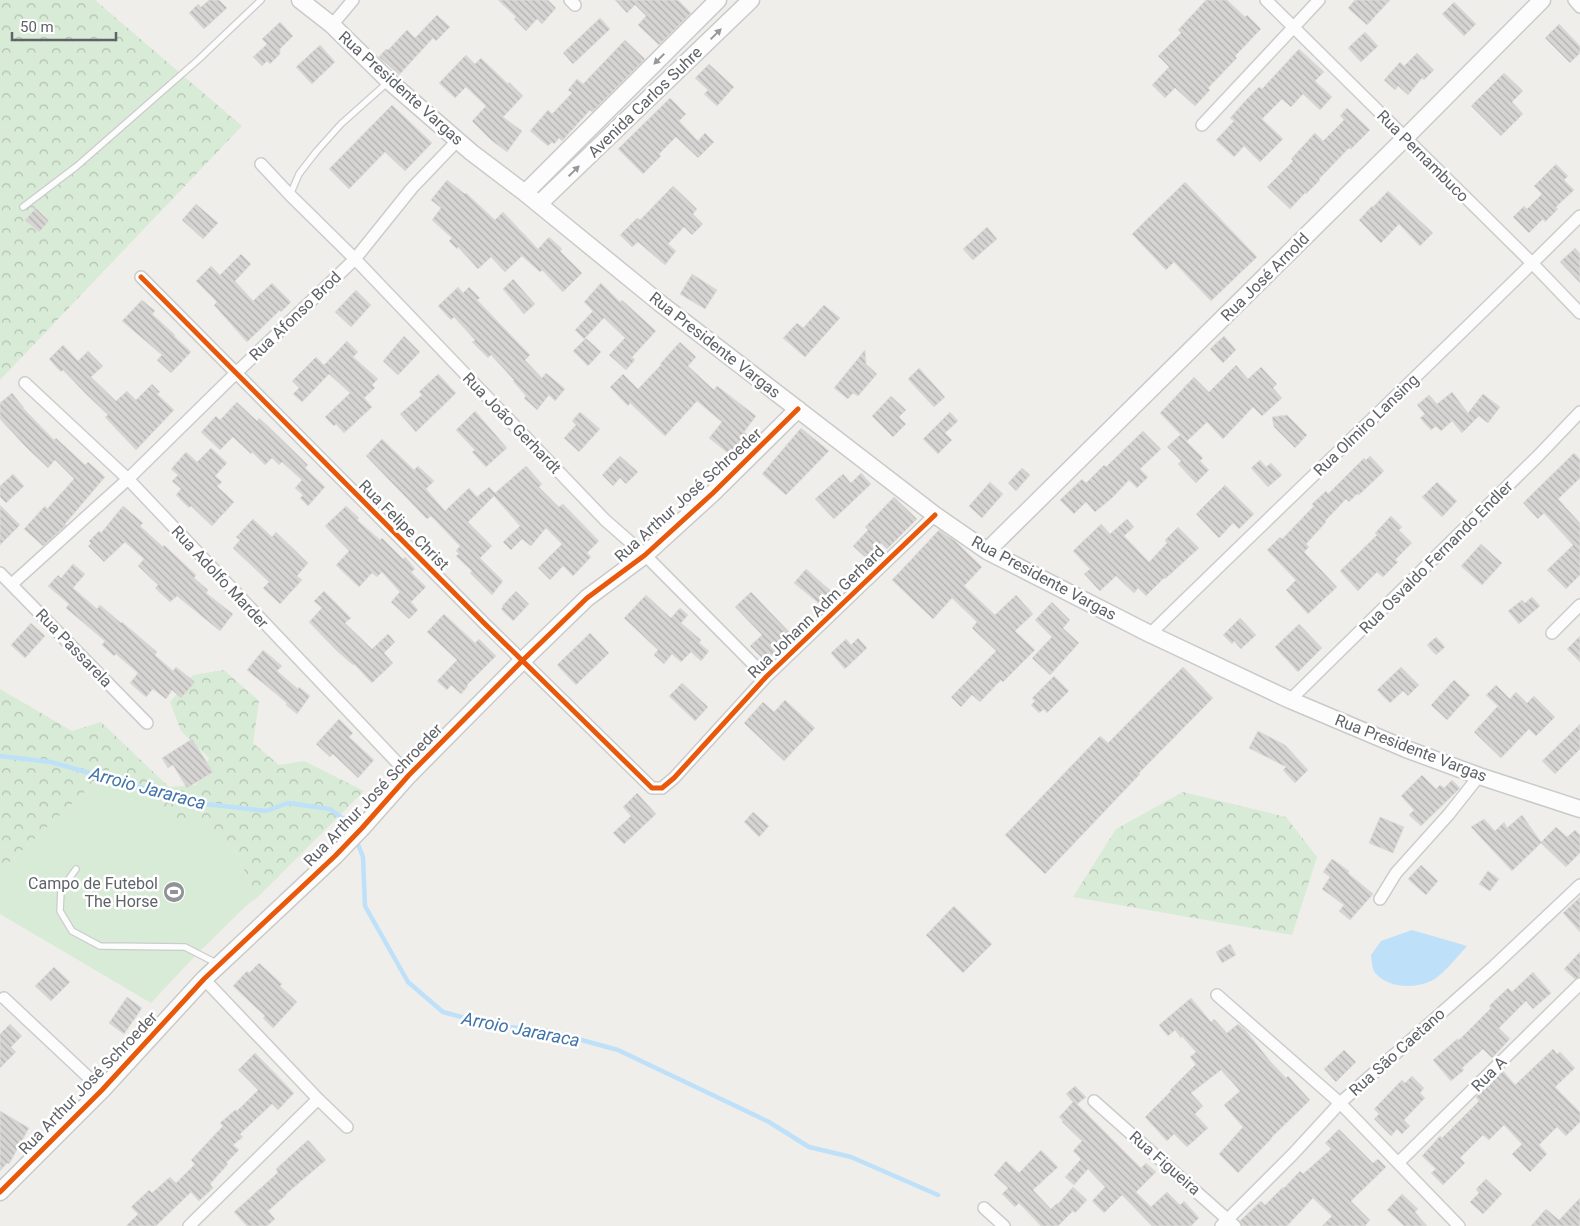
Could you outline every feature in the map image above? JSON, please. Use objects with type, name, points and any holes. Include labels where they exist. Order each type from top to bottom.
[{"type":"street","name":"Rua Presidente Vargas","points":[[300,0],[332,25],[389,81],[472,152],[661,304],[935,515],[987,551],[1150,634],[1290,700],[1406,749],[1480,776],[1580,808]]},
{"type":"street","points":[[332,25],[353,0]]},
{"type":"street","name":"Avenida Carlos Suhre","points":[[525,193],[718,0]]},
{"type":"street","name":"Avenida Carlos Suhre","points":[[539,204],[752,0]]},
{"type":"street","name":"Rua Pernambuco","points":[[1266,0],[1580,313]]},
{"type":"street","points":[[1202,125],[1319,0]]},
{"type":"street","name":"Rua José Arnold","points":[[987,551],[1542,0]]},
{"type":"street","points":[[1574,0],[1580,7]]},
{"type":"street","name":"Rua Afonso Brod","points":[[12,584],[128,479],[355,259],[412,188],[458,140]]},
{"type":"street","name":"Rua João Gerhardt","points":[[261,164],[355,259],[605,520],[645,554],[766,677]]},
{"type":"street","name":"Rua Olmiro Lansing","points":[[1150,634],[1580,216]]},
{"type":"street","name":"Rua Felipe Christ","points":[[141,277],[522,661],[652,788]]},
{"type":"street","name":"Rua Adolfo Marder","points":[[25,383],[128,479],[410,775]]},
{"type":"street","name":"Rua Arthur José Schroeder","points":[[0,1192],[102,1090],[204,979],[335,856],[410,775],[522,661],[587,598],[645,554],[713,493],[798,409]]},
{"type":"street","name":"Rua Osvaldo Fernando Endler","points":[[1290,700],[1538,456],[1580,412]]},
{"type":"street","name":"Rua Johann Adm Gerhard","points":[[652,788],[662,788],[674,778],[766,677],[935,515]]},
{"type":"street","name":"Rua Passarela","points":[[0,573],[147,723]]},
{"type":"street","points":[[1552,633],[1580,605]]},
{"type":"street","points":[[1380,899],[1396,873],[1480,776]]},
{"type":"street","name":"Rua São Caetano","points":[[1228,1223],[1340,1103],[1493,967],[1580,885]]},
{"type":"street","points":[[204,979],[347,1127]]},
{"type":"street","name":"Rua A","points":[[1398,1163],[1580,984]]},
{"type":"street","points":[[1217,994],[1340,1103],[1459,1226]]},
{"type":"street","points":[[4,998],[102,1090]]},
{"type":"street","points":[[189,1226],[318,1099]]},
{"type":"street","name":"Rua Figueira","points":[[1094,1101],[1228,1223]]},
{"type":"street","points":[[984,1208],[1004,1226]]},
{"type":"lane","points":[[23,207],[77,166],[198,60],[260,0]]},
{"type":"lane","points":[[290,195],[299,174],[316,152],[341,124],[389,81]]},
{"type":"lane","points":[[76,869],[61,890],[60,911],[72,931],[100,946],[185,947],[219,965]]},
{"type":"green space","points":[[0,0],[95,0],[242,126],[0,380]]},
{"type":"green space","points":[[224,670],[259,701],[253,743],[279,765],[304,761],[364,791],[257,898],[234,849],[198,819],[165,819],[112,767],[0,871],[0,689],[72,731],[101,722],[169,787],[197,785],[209,758],[181,731],[170,702],[193,675]]},
{"type":"green space","points":[[112,767],[165,819],[198,819],[234,849],[257,898],[247,905],[194,957],[151,1003],[0,914],[0,871]]},
{"type":"green space","points":[[1183,792],[1286,817],[1317,857],[1292,935],[1073,897],[1116,829]]},
{"type":"water","points":[[1412,930],[1467,946],[1445,970],[1424,984],[1402,986],[1382,979],[1375,972],[1371,955],[1381,941]]},
{"type":"building","points":[[209,0],[219,0],[227,8],[204,29],[189,13],[198,4],[201,7]]},
{"type":"building","points":[[498,0],[548,0],[556,8],[542,24],[537,19],[526,31],[514,19],[516,17]]},
{"type":"building","points":[[615,0],[678,0],[691,13],[659,45],[638,25],[646,16],[635,5],[627,13]]},
{"type":"building","points":[[1206,0],[1227,0],[1245,17],[1247,15],[1261,29],[1235,56],[1237,58],[1208,88],[1210,90],[1195,106],[1175,88],[1165,98],[1152,85],[1169,67],[1158,56],[1181,33],[1178,30]]},
{"type":"building","points":[[1355,0],[1390,0],[1367,25],[1348,8]]},
{"type":"building","points":[[1454,2],[1476,24],[1464,36],[1442,14]]},
{"type":"building","points":[[437,15],[450,27],[436,41],[433,38],[399,75],[379,57],[407,30],[415,38]]},
{"type":"building","points":[[600,18],[610,29],[573,64],[563,53]]},
{"type":"building","points":[[280,22],[293,36],[280,49],[280,54],[270,64],[267,61],[262,66],[253,57],[267,44],[262,39]]},
{"type":"building","points":[[1559,24],[1580,46],[1580,53],[1570,63],[1545,38]]},
{"type":"building","points":[[1365,32],[1378,46],[1361,62],[1348,48]]},
{"type":"building","points":[[625,40],[645,59],[592,112],[590,110],[562,141],[559,138],[554,144],[552,142],[548,146],[530,131],[548,110],[552,114],[572,93],[568,90],[577,79],[583,84]]},
{"type":"building","points":[[320,45],[335,62],[312,84],[296,67]]},
{"type":"building","points":[[1299,49],[1324,72],[1315,81],[1332,97],[1320,110],[1303,94],[1291,107],[1282,99],[1262,119],[1283,139],[1260,162],[1244,146],[1234,157],[1216,140],[1234,121],[1230,118],[1246,100],[1259,87],[1262,89]]},
{"type":"building","points":[[1417,53],[1434,70],[1424,80],[1422,78],[1408,95],[1398,86],[1395,90],[1384,80],[1400,62],[1404,66]]},
{"type":"building","points":[[466,55],[475,64],[481,58],[523,96],[503,117],[522,131],[507,152],[491,140],[472,121],[486,106],[466,87],[455,98],[439,83]]},
{"type":"building","points":[[709,64],[734,87],[717,106],[704,94],[708,90],[695,78]]},
{"type":"building","points":[[1504,73],[1523,91],[1512,102],[1523,114],[1501,136],[1471,106]]},
{"type":"building","points":[[670,98],[686,114],[679,121],[698,141],[705,133],[714,142],[698,158],[676,137],[643,174],[618,149]]},
{"type":"building","points":[[392,105],[432,143],[405,171],[385,152],[349,189],[329,169]]},
{"type":"building","points":[[1347,108],[1370,130],[1351,149],[1349,148],[1290,209],[1267,187],[1293,161],[1291,159],[1315,133],[1323,141],[1344,120],[1340,116]]},
{"type":"building","points":[[1556,164],[1568,176],[1564,180],[1574,190],[1556,207],[1558,209],[1545,222],[1543,219],[1529,233],[1513,217],[1524,206],[1527,209],[1542,194],[1534,186]]},
{"type":"building","points":[[447,180],[466,193],[495,220],[503,212],[538,249],[549,237],[582,273],[563,292],[542,270],[540,272],[522,256],[505,272],[491,257],[478,269],[458,247],[457,249],[449,241],[452,238],[432,220],[441,208],[431,200]]},
{"type":"building","points":[[1185,182],[1257,257],[1211,301],[1174,262],[1166,270],[1132,234]]},
{"type":"building","points":[[673,186],[697,209],[693,214],[703,224],[692,235],[684,227],[668,244],[676,251],[665,265],[638,242],[632,247],[620,235],[637,218],[640,220]]},
{"type":"building","points":[[1388,191],[1433,233],[1420,246],[1399,224],[1381,243],[1359,220]]},
{"type":"building","points":[[196,204],[218,223],[203,239],[182,220]]},
{"type":"building","points":[[36,208],[49,221],[39,232],[25,220]]},
{"type":"building","points":[[987,227],[997,239],[973,260],[963,249]]},
{"type":"building","points":[[1575,248],[1580,254],[1580,283],[1560,262]]},
{"type":"building","points":[[241,254],[251,264],[235,281],[253,301],[272,283],[291,302],[247,342],[214,305],[217,302],[196,281],[211,266],[220,275]]},
{"type":"building","points":[[692,274],[717,290],[705,309],[680,294]]},
{"type":"building","points":[[513,279],[535,304],[524,314],[503,289]]},
{"type":"building","points":[[601,283],[620,302],[622,300],[656,331],[632,357],[635,360],[626,370],[609,355],[625,338],[604,318],[584,339],[575,330],[593,311],[584,302]]},
{"type":"building","points":[[458,287],[463,293],[469,287],[480,298],[477,300],[530,355],[525,360],[542,378],[546,373],[565,389],[555,401],[549,395],[537,410],[524,398],[526,396],[514,380],[491,355],[488,358],[472,342],[475,340],[454,317],[451,320],[438,306]]},
{"type":"building","points":[[356,290],[371,305],[351,327],[335,312]]},
{"type":"building","points":[[142,300],[155,311],[152,314],[191,352],[171,373],[157,360],[162,355],[122,321]]},
{"type":"building","points":[[824,305],[840,318],[805,357],[783,338],[797,323],[803,328]]},
{"type":"building","points":[[404,336],[420,352],[398,375],[383,361]]},
{"type":"building","points":[[1224,336],[1236,350],[1223,363],[1210,349]]},
{"type":"building","points":[[586,338],[601,352],[588,366],[573,351]]},
{"type":"building","points":[[347,341],[358,352],[353,357],[378,379],[372,385],[375,388],[364,398],[372,407],[344,433],[336,424],[334,426],[325,417],[350,393],[329,374],[302,402],[293,394],[299,388],[292,381],[316,357],[324,365]]},
{"type":"building","points":[[680,342],[696,357],[688,366],[714,390],[717,386],[756,416],[744,432],[749,436],[733,457],[709,438],[722,422],[697,401],[665,436],[630,403],[628,406],[610,387],[623,374],[638,389]]},
{"type":"building","points":[[63,345],[78,361],[88,351],[103,366],[91,377],[116,401],[127,391],[136,400],[152,384],[160,392],[157,394],[174,410],[136,450],[105,417],[108,415],[63,370],[61,372],[49,359]]},
{"type":"building","points":[[865,350],[866,364],[877,374],[858,396],[853,393],[848,399],[834,388]]},
{"type":"building","points":[[1236,365],[1248,379],[1261,367],[1277,384],[1273,388],[1282,398],[1262,416],[1253,407],[1223,439],[1207,422],[1187,441],[1160,413],[1194,377],[1209,392]]},
{"type":"building","points":[[919,368],[945,397],[934,407],[908,379]]},
{"type":"building","points":[[438,374],[456,393],[416,432],[400,414],[422,395],[419,392]]},
{"type":"building","points":[[1452,392],[1468,413],[1483,394],[1500,407],[1488,423],[1479,416],[1462,433],[1452,421],[1441,431],[1436,426],[1431,430],[1420,418],[1425,414],[1417,405],[1429,395],[1437,404]]},
{"type":"building","points":[[12,393],[23,408],[54,440],[56,438],[85,465],[88,462],[105,477],[66,525],[43,546],[24,529],[45,506],[47,509],[74,479],[55,460],[48,468],[0,419],[0,403]]},
{"type":"building","points":[[891,396],[906,410],[899,417],[906,424],[893,437],[872,416]]},
{"type":"building","points":[[237,402],[257,421],[259,418],[272,430],[308,465],[305,468],[325,487],[308,506],[300,498],[303,495],[295,488],[302,480],[282,462],[279,465],[272,458],[265,465],[233,437],[220,450],[201,432],[216,416],[220,420]]},
{"type":"building","points":[[475,411],[507,448],[486,467],[472,452],[475,450],[456,430]]},
{"type":"building","points":[[580,412],[600,429],[579,452],[564,438],[576,425],[572,421]]},
{"type":"building","points":[[950,412],[958,421],[945,433],[952,440],[938,454],[923,439]]},
{"type":"building","points":[[1287,415],[1307,435],[1295,448],[1274,427],[1272,417]]},
{"type":"building","points":[[801,428],[829,451],[786,495],[762,474]]},
{"type":"building","points":[[1143,431],[1161,449],[1140,469],[1148,477],[1137,488],[1129,480],[1095,512],[1086,502],[1074,514],[1060,500],[1082,479],[1086,483],[1104,465],[1106,467]]},
{"type":"building","points":[[1180,435],[1203,458],[1200,461],[1209,470],[1196,483],[1178,464],[1181,461],[1167,447]]},
{"type":"building","points":[[382,439],[414,470],[418,466],[434,481],[426,489],[445,511],[469,488],[477,497],[489,487],[495,493],[526,466],[542,484],[539,487],[559,507],[563,504],[599,541],[587,553],[591,557],[573,576],[563,566],[550,580],[538,568],[562,544],[546,528],[531,546],[522,539],[511,550],[503,542],[520,526],[494,496],[468,522],[492,546],[480,558],[503,581],[492,595],[470,573],[472,571],[456,556],[459,554],[456,551],[460,546],[431,516],[427,519],[366,456]]},
{"type":"building","points":[[211,448],[227,463],[215,476],[222,482],[217,486],[234,502],[212,526],[176,495],[181,489],[172,481],[178,475],[171,469],[186,452],[197,462]]},
{"type":"building","points":[[1574,453],[1580,459],[1580,478],[1558,499],[1580,523],[1580,575],[1566,589],[1547,570],[1573,545],[1544,513],[1538,519],[1523,503]]},
{"type":"building","points":[[620,456],[638,472],[626,484],[620,478],[613,486],[602,475]]},
{"type":"building","points":[[1370,456],[1384,471],[1359,495],[1357,494],[1349,502],[1346,499],[1306,544],[1309,547],[1304,552],[1337,587],[1308,614],[1286,590],[1296,580],[1267,550],[1280,537],[1282,539],[1314,506],[1312,504],[1326,491],[1328,494],[1364,458],[1366,460]]},
{"type":"building","points":[[1260,460],[1266,467],[1271,463],[1282,475],[1268,487],[1251,468]]},
{"type":"building","points":[[1022,468],[1030,475],[1016,491],[1008,483]]},
{"type":"building","points":[[861,473],[871,484],[834,519],[815,499],[843,474],[851,483]]},
{"type":"building","points":[[13,474],[24,486],[6,503],[0,497],[0,486]]},
{"type":"building","points":[[990,482],[1003,494],[982,518],[969,506]]},
{"type":"building","points":[[1437,482],[1457,501],[1442,517],[1422,497]]},
{"type":"building","points":[[1225,485],[1254,514],[1239,529],[1233,523],[1219,538],[1196,514]]},
{"type":"building","points":[[894,497],[917,519],[887,549],[881,543],[867,559],[853,546],[868,530],[865,527]]},
{"type":"building","points":[[0,505],[20,525],[0,545]]},
{"type":"building","points":[[123,506],[143,523],[140,526],[163,547],[164,545],[196,575],[194,578],[208,590],[206,593],[233,614],[220,631],[177,596],[170,602],[155,588],[158,585],[138,566],[144,559],[125,542],[104,562],[88,546],[91,543],[89,541],[99,531],[101,533]]},
{"type":"building","points":[[346,506],[359,518],[357,520],[380,540],[382,538],[403,559],[405,557],[415,569],[411,572],[426,587],[411,602],[418,610],[409,619],[391,602],[400,592],[382,572],[377,577],[372,573],[359,587],[336,565],[349,551],[325,526]]},
{"type":"building","points":[[1391,516],[1402,527],[1399,530],[1412,543],[1395,560],[1398,562],[1383,577],[1377,572],[1358,591],[1340,571],[1377,535],[1375,533]]},
{"type":"building","points":[[253,519],[272,537],[276,532],[308,563],[297,576],[302,580],[280,604],[263,588],[269,582],[233,548],[240,540],[236,537]]},
{"type":"building","points":[[1127,519],[1134,527],[1124,536],[1149,562],[1167,543],[1165,540],[1178,527],[1199,548],[1146,596],[1138,588],[1134,593],[1116,576],[1100,591],[1084,574],[1090,569],[1073,551],[1101,524],[1110,534]]},
{"type":"building","points":[[939,530],[955,541],[982,567],[964,586],[995,615],[1016,595],[1033,614],[1015,631],[1035,650],[1003,682],[1001,680],[980,702],[972,695],[961,707],[951,697],[996,651],[972,628],[977,622],[952,598],[933,619],[892,580]]},
{"type":"building","points":[[1481,544],[1502,563],[1482,585],[1461,566]]},
{"type":"building","points":[[73,564],[85,574],[73,588],[97,609],[100,605],[122,622],[157,652],[155,655],[173,671],[176,667],[195,682],[181,698],[172,690],[166,699],[153,689],[146,697],[130,683],[138,673],[102,645],[105,641],[66,608],[69,604],[48,586],[58,575],[61,578]]},
{"type":"building","points":[[806,569],[832,592],[821,605],[794,583]]},
{"type":"building","points":[[324,591],[351,618],[345,623],[372,649],[388,634],[395,642],[384,653],[393,663],[372,683],[309,622],[322,608],[314,601]]},
{"type":"building","points":[[516,591],[529,604],[513,621],[501,609]]},
{"type":"building","points":[[751,592],[793,636],[766,662],[750,646],[762,635],[735,607]]},
{"type":"building","points":[[646,595],[671,618],[680,608],[688,615],[681,623],[701,640],[699,643],[709,651],[701,661],[691,652],[681,662],[672,654],[664,664],[654,655],[658,650],[624,618]]},
{"type":"building","points":[[1532,597],[1540,606],[1519,624],[1508,611],[1522,600],[1525,603]]},
{"type":"building","points":[[1052,602],[1070,620],[1063,628],[1079,643],[1050,675],[1032,658],[1052,637],[1035,620]]},
{"type":"building","points":[[444,614],[475,643],[479,639],[496,656],[467,685],[461,694],[451,685],[447,690],[437,681],[457,660],[427,632]]},
{"type":"building","points":[[1240,618],[1256,635],[1241,649],[1234,641],[1232,644],[1223,635]]},
{"type":"building","points":[[31,623],[45,636],[25,658],[11,645]]},
{"type":"building","points":[[1299,624],[1322,648],[1298,672],[1275,647]]},
{"type":"building","points":[[590,633],[609,653],[576,685],[557,665]]},
{"type":"building","points":[[1580,636],[1580,662],[1567,649]]},
{"type":"building","points":[[1436,637],[1445,647],[1436,655],[1427,645]]},
{"type":"building","points":[[858,638],[867,648],[845,669],[831,653],[846,639],[851,645]]},
{"type":"building","points":[[263,650],[282,666],[277,671],[298,689],[299,687],[310,696],[297,714],[286,705],[287,703],[247,670]]},
{"type":"building","points":[[1183,667],[1213,698],[1139,773],[1045,874],[1005,835],[1100,736],[1108,743]]},
{"type":"building","points":[[1401,667],[1419,685],[1408,696],[1403,691],[1390,703],[1377,690]]},
{"type":"building","points":[[1054,676],[1069,691],[1047,713],[1044,709],[1039,713],[1031,705],[1035,701],[1032,698]]},
{"type":"building","points":[[1454,680],[1470,695],[1447,720],[1431,705]]},
{"type":"building","points":[[682,683],[708,707],[695,721],[669,696]]},
{"type":"building","points":[[1496,685],[1510,699],[1516,692],[1527,703],[1534,696],[1555,717],[1536,736],[1529,729],[1501,758],[1474,732],[1498,706],[1486,695]]},
{"type":"building","points":[[785,700],[815,728],[784,761],[744,723],[763,702],[774,712]]},
{"type":"building","points":[[339,719],[353,733],[349,737],[374,760],[358,778],[333,754],[330,757],[316,744]]},
{"type":"building","points":[[1580,724],[1580,749],[1555,774],[1542,761]]},
{"type":"building","points":[[1258,731],[1285,745],[1308,770],[1295,783],[1283,770],[1286,767],[1249,748]]},
{"type":"building","points":[[192,739],[213,772],[187,788],[173,765],[168,768],[162,758]]},
{"type":"building","points":[[1422,775],[1436,789],[1440,785],[1444,788],[1452,780],[1460,788],[1421,826],[1409,815],[1414,810],[1401,796]]},
{"type":"building","points":[[637,793],[656,814],[624,844],[613,833],[631,816],[623,807]]},
{"type":"building","points":[[753,812],[769,826],[759,837],[744,822]]},
{"type":"building","points":[[1522,815],[1541,842],[1556,827],[1567,837],[1575,830],[1580,835],[1580,853],[1566,867],[1541,843],[1512,871],[1471,827],[1484,819],[1495,831],[1504,822],[1507,828]]},
{"type":"building","points":[[1380,817],[1404,827],[1393,853],[1369,843]]},
{"type":"building","points":[[1332,859],[1349,871],[1348,873],[1373,894],[1350,920],[1339,911],[1344,905],[1322,889],[1330,877],[1323,872]]},
{"type":"building","points":[[1421,865],[1438,881],[1426,895],[1408,879]]},
{"type":"building","points":[[1488,871],[1499,879],[1490,891],[1479,884]]},
{"type":"building","points":[[1580,897],[1580,932],[1563,913]]},
{"type":"building","points":[[954,906],[992,944],[963,973],[926,935]]},
{"type":"building","points":[[1230,944],[1236,955],[1222,963],[1216,952]]},
{"type":"building","points":[[1580,952],[1580,977],[1575,979],[1564,969]]},
{"type":"building","points":[[259,963],[282,984],[280,986],[297,1002],[273,1028],[263,1018],[265,1016],[233,986],[247,971],[249,973]]},
{"type":"building","points":[[54,967],[70,982],[51,1001],[35,986]]},
{"type":"building","points":[[1533,972],[1551,993],[1533,1009],[1526,1001],[1499,1028],[1510,1039],[1492,1058],[1483,1049],[1451,1081],[1433,1060],[1457,1039],[1459,1040],[1508,988],[1512,992]]},
{"type":"building","points":[[127,997],[142,1008],[124,1034],[109,1023]]},
{"type":"building","points":[[1191,998],[1211,1022],[1214,1019],[1227,1033],[1238,1024],[1245,1030],[1270,1061],[1286,1078],[1288,1076],[1310,1100],[1238,1173],[1219,1154],[1243,1127],[1224,1105],[1240,1091],[1221,1070],[1191,1093],[1203,1106],[1195,1114],[1208,1128],[1187,1147],[1174,1134],[1167,1141],[1145,1117],[1196,1064],[1190,1057],[1196,1052],[1182,1036],[1181,1038],[1175,1030],[1168,1036],[1159,1025]]},
{"type":"building","points":[[10,1024],[22,1036],[11,1047],[16,1052],[0,1068],[0,1034]]},
{"type":"building","points":[[1553,1049],[1557,1054],[1560,1052],[1575,1068],[1555,1087],[1580,1112],[1580,1122],[1566,1136],[1557,1127],[1539,1145],[1547,1154],[1530,1172],[1512,1154],[1522,1144],[1504,1125],[1489,1140],[1483,1135],[1460,1158],[1465,1163],[1443,1185],[1431,1173],[1436,1169],[1422,1156],[1440,1136],[1442,1138],[1479,1101],[1476,1097],[1503,1071],[1515,1085]]},
{"type":"building","points":[[1344,1050],[1356,1062],[1336,1082],[1324,1069]]},
{"type":"building","points":[[255,1053],[294,1093],[278,1110],[272,1104],[240,1134],[243,1137],[233,1145],[239,1150],[210,1184],[213,1188],[199,1201],[191,1192],[156,1226],[126,1226],[138,1214],[131,1207],[149,1190],[152,1193],[170,1177],[176,1183],[195,1164],[191,1160],[223,1126],[220,1123],[235,1110],[237,1111],[258,1090],[238,1070]]},
{"type":"building","points":[[1412,1076],[1424,1088],[1420,1093],[1425,1098],[1404,1120],[1410,1126],[1402,1134],[1397,1129],[1391,1136],[1374,1119],[1379,1114],[1374,1109],[1402,1080],[1405,1083]]},
{"type":"building","points":[[1075,1086],[1086,1097],[1077,1104],[1141,1168],[1146,1163],[1156,1172],[1136,1192],[1151,1207],[1167,1192],[1180,1205],[1184,1201],[1199,1218],[1191,1226],[1152,1226],[1122,1195],[1104,1213],[1092,1201],[1105,1187],[1088,1169],[1074,1185],[1065,1177],[1081,1159],[1073,1151],[1082,1141],[1059,1117],[1073,1102],[1066,1094]]},
{"type":"building","points":[[0,1111],[29,1128],[9,1164],[7,1163],[0,1171]]},
{"type":"building","points":[[1339,1129],[1373,1163],[1378,1159],[1386,1167],[1351,1201],[1370,1220],[1365,1226],[1322,1226],[1332,1216],[1313,1198],[1287,1226],[1242,1226],[1240,1221],[1261,1201],[1265,1205],[1300,1171],[1303,1174],[1331,1149],[1325,1143]]},
{"type":"building","points":[[308,1140],[326,1160],[268,1211],[275,1219],[267,1226],[247,1226],[234,1212],[273,1177],[278,1172],[276,1169]]},
{"type":"building","points":[[1041,1150],[1058,1167],[1033,1190],[1051,1209],[1073,1187],[1087,1200],[1075,1213],[1073,1211],[1058,1226],[1041,1226],[1019,1203],[1015,1207],[1002,1194],[1008,1188],[994,1175],[1006,1161],[1019,1173]]},
{"type":"building","points":[[1486,1179],[1502,1194],[1483,1214],[1470,1202],[1479,1193],[1476,1189]]},
{"type":"building","points":[[1402,1194],[1418,1209],[1415,1212],[1427,1226],[1404,1226],[1387,1210]]},
{"type":"building","points":[[1580,1198],[1580,1226],[1531,1226],[1546,1209],[1559,1220]]},
{"type":"waterway","name":"Arroio Jararaca","points":[[0,756],[51,762],[196,803],[266,811],[288,803],[330,809],[351,825],[353,831]]},
{"type":"waterway","name":"Arroio Jararaca","points":[[356,839],[363,857],[365,906],[408,982],[443,1012],[495,1026],[545,1030],[618,1050],[769,1122],[809,1147],[851,1157],[938,1195]]},
{"type":"cycle path","points":[[141,277],[484,623],[652,788],[662,788],[674,778],[766,677],[935,515]]},
{"type":"cycle path","points":[[0,1192],[102,1090],[204,979],[335,856],[409,775],[522,661],[587,598],[645,555],[713,493],[798,409]]},
{"type":"place","name":"Campo de Futebol The Horse","points":[[174,892]]}]
